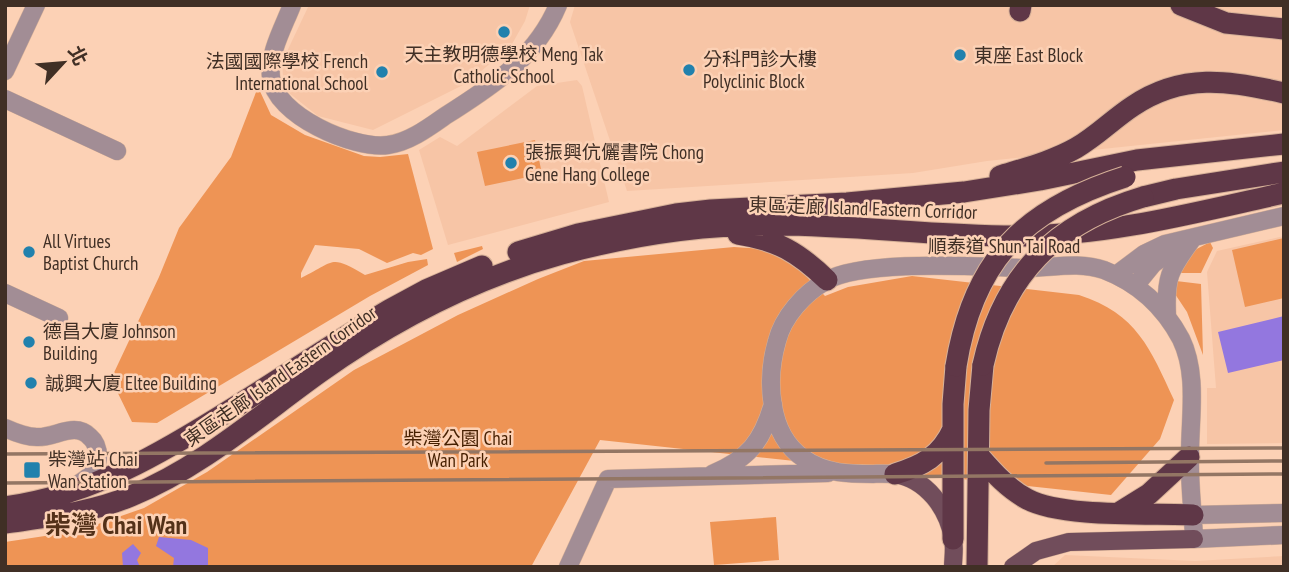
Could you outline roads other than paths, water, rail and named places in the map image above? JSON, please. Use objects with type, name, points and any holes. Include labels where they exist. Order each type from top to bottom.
[{"type":"highway","points":[[1181,5],[1226,23],[1284,29]]},
{"type":"highway","points":[[916,196],[990,179],[1062,155],[1097,135],[1140,102],[1173,87],[1197,82],[1226,81],[1284,93]]},
{"type":"highway","points":[[953,539],[956,366],[965,320],[976,292],[991,266],[1011,241],[1034,220],[1061,202],[1091,188],[1125,177],[1284,145]]},
{"type":"highway","name":"東區走廊 Island Eastern Corridor","points":[[5,507],[51,499],[96,484],[155,457],[389,310],[445,281],[524,250],[578,233],[676,214],[916,196],[1004,186],[1137,160],[1284,145]]},
{"type":"highway","points":[[977,567],[983,365],[998,314],[1029,265],[1049,244],[1074,226],[1109,208],[1177,189],[1284,172]]},
{"type":"highway","name":"東區走廊 Island Eastern Corridor","points":[[5,523],[98,508],[133,496],[171,478],[354,349],[410,316],[464,289],[566,252],[691,229],[775,225],[984,236],[1057,234],[1151,223],[1284,193]]},
{"type":"highway","points":[[691,229],[727,232],[775,242],[799,255],[827,280]]},
{"type":"highway","points":[[895,474],[918,466],[937,454],[954,428]]},
{"type":"highway","points":[[979,456],[1009,488],[1029,500],[1058,509],[1193,515]]},
{"type":"highway","points":[[1120,512],[1149,494],[1189,457]]},
{"type":"main road","points":[[895,474],[915,479],[931,493],[945,516],[953,539],[953,567]]},
{"type":"main road","points":[[1013,567],[1036,551],[1069,542],[1195,539]]},
{"type":"street","points":[[5,71],[36,5]]},
{"type":"street","points":[[292,5],[271,64],[275,91],[287,107],[310,122],[352,140],[379,146],[408,139],[499,82],[524,57],[558,5]]},
{"type":"street","points":[[5,99],[117,151]]},
{"type":"street","points":[[1116,275],[1144,254],[1164,244],[1284,216]]},
{"type":"street","points":[[1135,286],[1153,264],[1193,238]]},
{"type":"street","points":[[1167,316],[1168,277],[1193,238]]},
{"type":"street","name":"順泰道 Shun Tai Road","points":[[773,404],[773,361],[777,339],[788,317],[801,300],[827,280],[842,274],[887,268],[1034,268],[1061,264],[1100,269],[1135,286],[1167,316],[1180,338],[1190,365],[1189,457],[1195,539]]},
{"type":"street","points":[[5,293],[59,318]]},
{"type":"street","points":[[773,404],[782,434],[790,448],[803,459],[835,473]]},
{"type":"street","points":[[706,477],[735,462],[759,441],[773,404]]},
{"type":"street","points":[[5,428],[29,437],[75,430],[86,433],[94,442],[98,453],[94,471],[85,481],[51,499]]},
{"type":"street","points":[[568,567],[608,479],[895,474]]},
{"type":"street","points":[[1193,515],[1284,513]]},
{"type":"street","points":[[1195,539],[1284,535]]},
{"type":"railway","points":[[5,454],[1284,448]]},
{"type":"railway","points":[[1046,463],[1284,461]]},
{"type":"railway","points":[[5,483],[1284,474]]},
{"type":"place","name":"天主教明德學校 Meng Tak Catholic School","points":[[504,32]]},
{"type":"place","name":"東座 East Block","points":[[960,55]]},
{"type":"place","name":"分科門診大樓 Polyclinic Block","points":[[689,70]]},
{"type":"place","name":"法國國際學校 French International School","points":[[382,72]]},
{"type":"place","name":"張振興伉儷書院 Chong Gene Hang College","points":[[511,163]]},
{"type":"place","name":"All Virtues Baptist Church","points":[[29,252]]},
{"type":"place","name":"德昌大廈 Johnson Building","points":[[29,342]]},
{"type":"place","name":"誠興大廈 Eltee Building","points":[[31,383]]},
{"type":"place","name":"柴灣站 Chai Wan Station","points":[[32,470]]},
{"type":"district","name":"柴灣 Chai Wan","points":[[116,524]]},
{"type":"park label","name":"柴灣公園 Chai Wan Park","points":[[458,449]]}]
